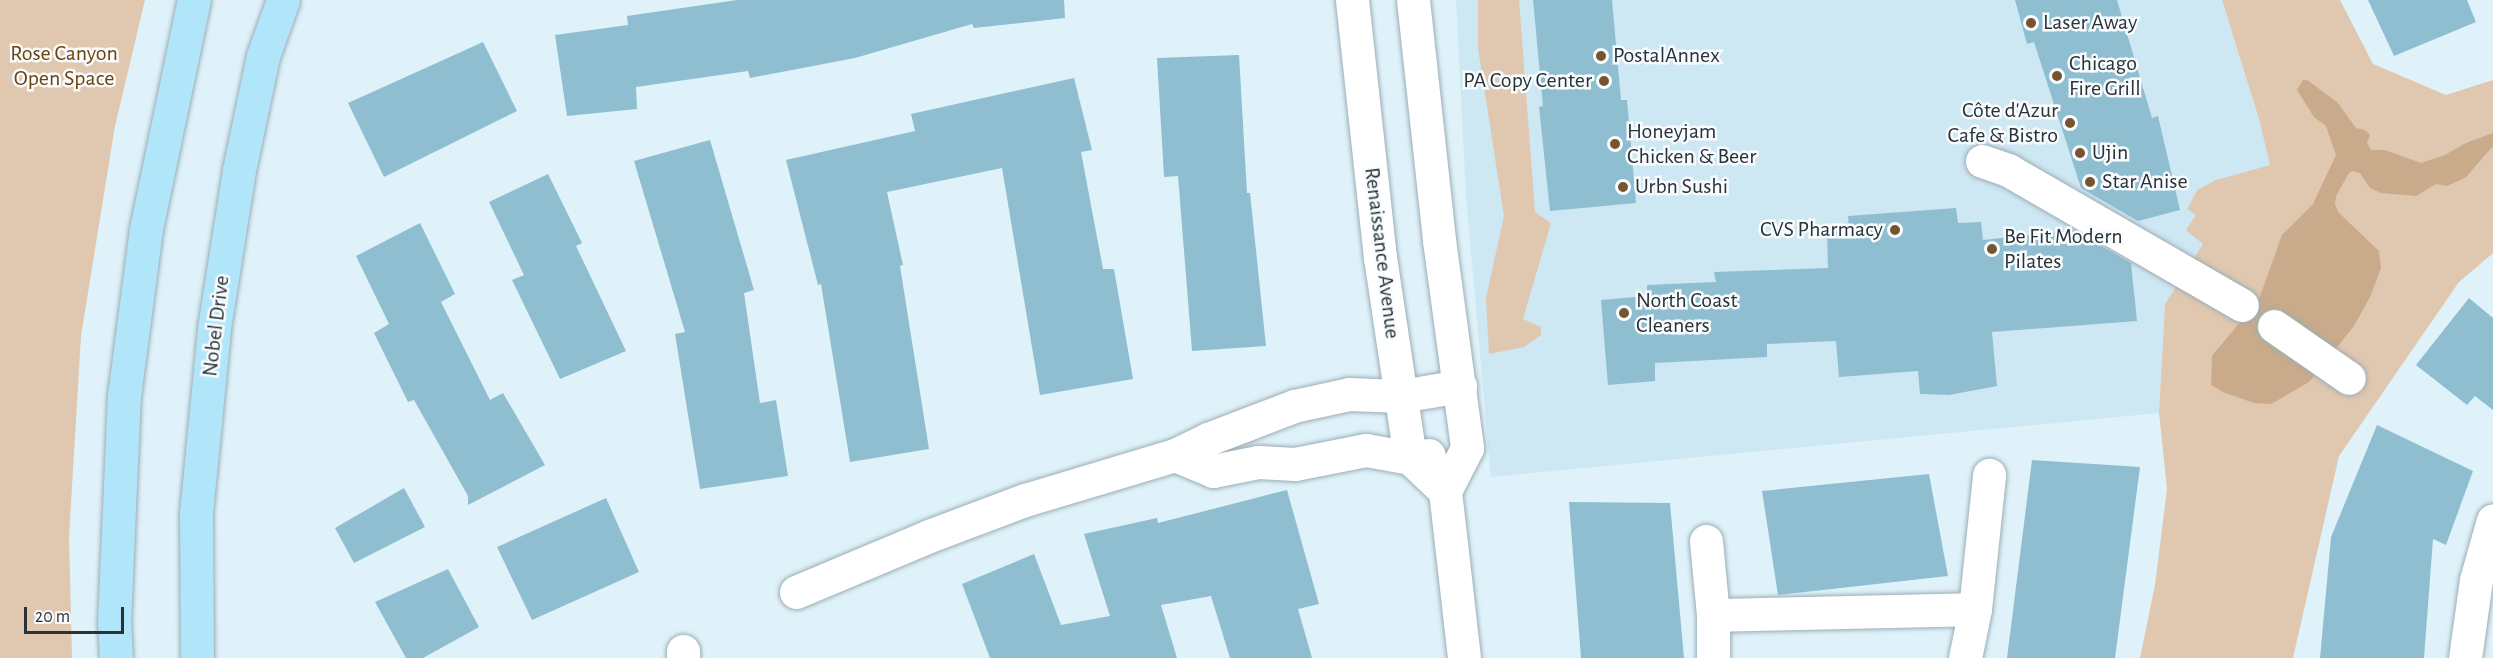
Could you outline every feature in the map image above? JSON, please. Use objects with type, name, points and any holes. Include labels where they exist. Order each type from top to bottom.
[{"type":"main road","points":[[116,658],[114,622],[124,396],[146,229],[194,0]]},
{"type":"main road","name":"Nobel Drive","points":[[197,658],[196,513],[214,328],[239,170],[255,90],[263,56],[282,0]]},
{"type":"street","name":"Renaissance Avenue","points":[[1352,0],[1380,257],[1410,458]]},
{"type":"street","points":[[1413,0],[1439,240],[1467,448],[1445,491],[1464,658]]},
{"type":"street","points":[[1982,161],[2008,170],[2242,305]]},
{"type":"street","points":[[2274,326],[2349,378]]},
{"type":"street","points":[[796,592],[929,536],[1024,500],[1175,455],[1208,439],[1294,406],[1349,394],[1401,396],[1460,386]]},
{"type":"street","points":[[1175,455],[1213,471],[1258,462],[1296,464],[1366,450],[1410,458],[1467,448]]},
{"type":"street","points":[[1410,458],[1445,491]]},
{"type":"street","points":[[1965,658],[1975,609],[1989,475]]},
{"type":"street","points":[[2464,658],[2476,580],[2486,537],[2493,520]]},
{"type":"street","points":[[1706,541],[1713,615],[1713,658]]},
{"type":"street","points":[[1713,615],[1975,609]]},
{"type":"shaded area","points":[[1456,0],[2222,0],[2259,119],[2270,165],[2216,180],[2197,190],[2187,209],[2196,214],[2203,244],[2165,304],[2159,413],[1491,477],[1466,196]]},
{"type":"shaded area","points":[[2303,80],[2307,80],[2337,102],[2356,128],[2365,130],[2370,135],[2367,143],[2371,150],[2385,150],[2421,163],[2445,155],[2466,143],[2493,133],[2493,146],[2465,178],[2447,186],[2436,184],[2416,196],[2381,193],[2370,188],[2360,173],[2353,171],[2349,173],[2336,196],[2335,204],[2338,212],[2379,251],[2381,268],[2371,295],[2354,326],[2309,382],[2271,404],[2254,403],[2223,392],[2211,385],[2212,356],[2259,299],[2282,235],[2313,204],[2336,155],[2326,126],[2314,117],[2297,90]]},
{"type":"green space","name":"Rose Canyon Open Space","points":[[0,0],[145,0],[115,126],[81,336],[69,537],[72,658],[0,658]]},
{"type":"green space","points":[[1478,0],[1519,0],[1535,212],[1551,223],[1523,319],[1541,327],[1541,335],[1524,347],[1489,354],[1486,298],[1504,216],[1478,48]]},
{"type":"green space","points":[[2222,0],[2340,0],[2373,64],[2446,95],[2493,80],[2493,253],[2459,282],[2339,456],[2293,658],[2140,658],[2155,585],[2167,489],[2159,413],[2165,304],[2203,244],[2186,230],[2196,215],[2187,209],[2197,190],[2216,180],[2270,165],[2259,119]]},
{"type":"building","points":[[737,0],[1064,0],[1065,18],[974,28],[972,24],[855,58],[750,78],[748,71],[636,87],[637,109],[567,116],[555,35],[628,25],[627,16]]},
{"type":"building","points":[[1533,0],[1612,0],[1621,100],[1627,100],[1636,203],[1550,211],[1539,107],[1543,106]]},
{"type":"building","points":[[2015,0],[2117,0],[2152,118],[2158,116],[2180,210],[2138,221],[2081,188],[2034,42],[2027,44]]},
{"type":"building","points":[[2368,0],[2467,0],[2476,22],[2394,56]]},
{"type":"building","points":[[483,42],[517,111],[384,177],[348,103]]},
{"type":"building","points":[[1239,55],[1247,193],[1250,193],[1266,346],[1192,351],[1178,176],[1164,177],[1157,58]]},
{"type":"building","points":[[1074,78],[1092,150],[1081,152],[1103,269],[1114,269],[1133,379],[1040,395],[1002,168],[887,192],[903,265],[900,266],[929,449],[850,462],[821,284],[818,285],[786,160],[915,131],[911,114]]},
{"type":"building","points":[[710,140],[754,290],[744,293],[760,403],[776,400],[788,476],[700,489],[675,334],[685,332],[634,161]]},
{"type":"building","points":[[548,174],[582,243],[576,246],[626,351],[560,379],[512,280],[524,275],[489,202]]},
{"type":"building","points":[[1956,208],[1958,223],[1981,222],[1983,240],[2074,230],[2131,263],[2137,321],[1992,332],[1997,386],[1949,395],[1920,394],[1918,371],[1839,377],[1836,341],[1767,344],[1767,357],[1655,363],[1655,381],[1608,385],[1601,300],[1647,296],[1647,285],[1716,282],[1714,272],[1828,268],[1827,231],[1849,229],[1848,216]]},
{"type":"building","points":[[420,223],[455,294],[441,302],[490,400],[503,393],[545,465],[468,505],[468,496],[414,400],[408,402],[374,333],[389,324],[356,256]]},
{"type":"building","points":[[2469,298],[2493,318],[2493,410],[2475,396],[2467,405],[2416,365]]},
{"type":"building","points":[[2377,425],[2473,471],[2446,545],[2433,539],[2424,658],[2320,658],[2331,537]]},
{"type":"building","points":[[2032,460],[2140,467],[2115,658],[2007,658]]},
{"type":"building","points":[[1929,474],[1948,576],[1778,595],[1762,491]]},
{"type":"building","points":[[404,488],[425,527],[354,563],[335,528]]},
{"type":"building","points":[[1287,490],[1319,604],[1298,609],[1312,658],[1230,658],[1211,596],[1161,605],[1177,658],[990,658],[962,584],[1034,554],[1061,625],[1110,616],[1084,534],[1157,518],[1158,523]]},
{"type":"building","points":[[606,498],[639,572],[532,620],[497,547]]},
{"type":"building","points":[[1569,502],[1670,503],[1684,658],[1581,658]]},
{"type":"building","points":[[448,569],[479,627],[423,658],[406,658],[375,602]]},
{"type":"place","name":"Laser Away","points":[[2031,23]]},
{"type":"place","name":"PostalAnnex","points":[[1601,56]]},
{"type":"place","name":"Chicago Fire Grill","points":[[2057,76]]},
{"type":"place","name":"PA Copy Center","points":[[1604,81]]},
{"type":"place","name":"Côte d'Azur Cafe & Bistro","points":[[2070,123]]},
{"type":"place","name":"Honeyjam Chicken & Beer","points":[[1615,144]]},
{"type":"place","name":"Ujin","points":[[2080,153]]},
{"type":"place","name":"Star Anise","points":[[2090,182]]},
{"type":"place","name":"Urbn Sushi","points":[[1623,187]]},
{"type":"place","name":"CVS Pharmacy","points":[[1895,230]]},
{"type":"place","name":"Be Fit Modern Pilates","points":[[1992,249]]},
{"type":"place","name":"North Coast Cleaners","points":[[1624,313]]}]
